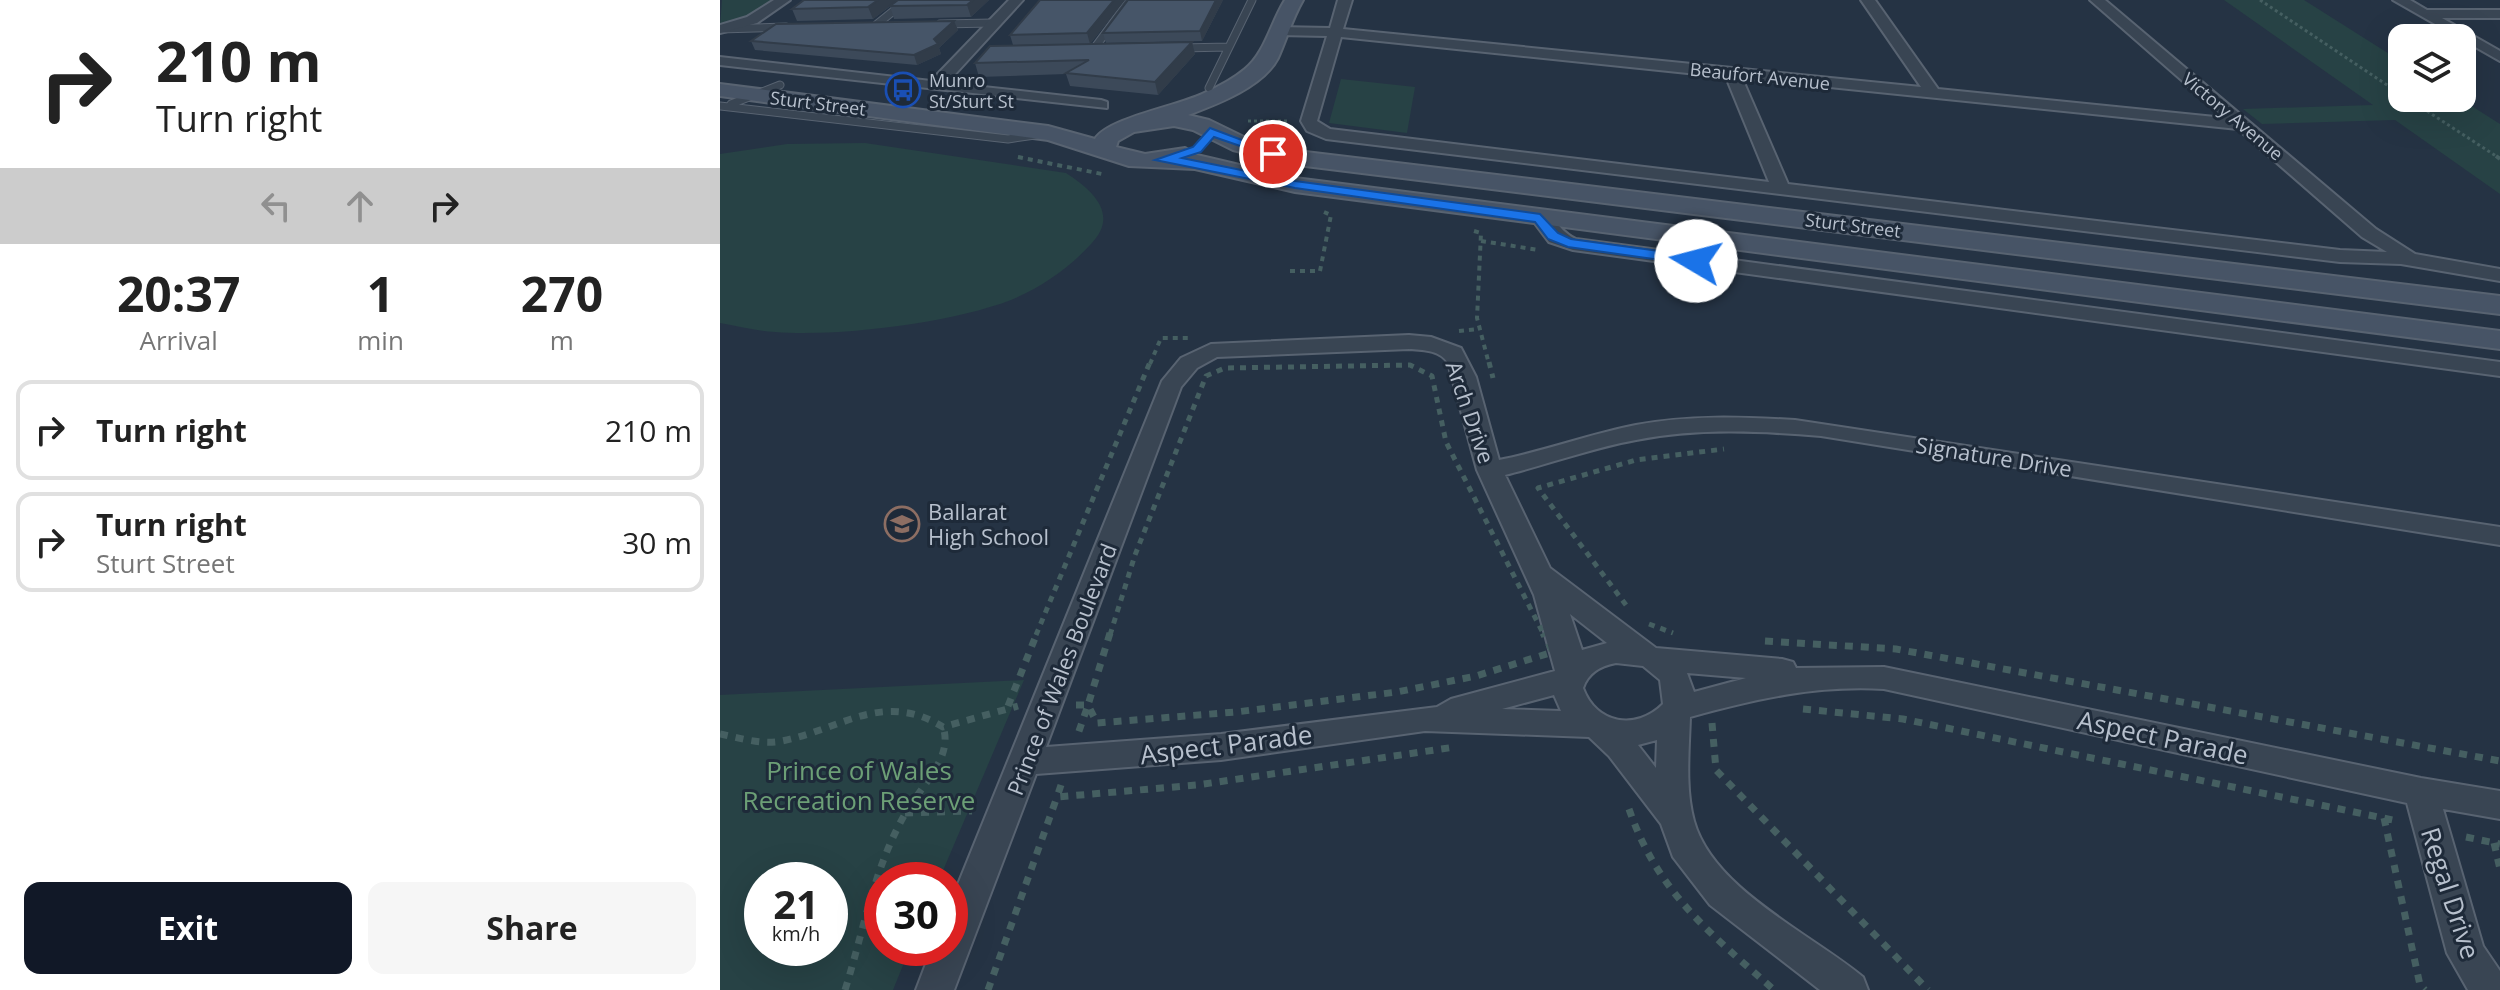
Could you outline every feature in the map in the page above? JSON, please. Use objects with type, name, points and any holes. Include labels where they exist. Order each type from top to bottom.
[{"type":"main road","points":[[1161,160],[1197,150],[1207,142],[1214,126],[1270,77],[1284,59],[1294,0]]},
{"type":"main road","points":[[1103,150],[1107,138],[1178,112],[1241,82],[1267,59],[1311,0]]},
{"type":"main road","name":"Sturt Street","points":[[722,96],[780,85],[991,107],[1075,126],[1183,120],[1214,126],[1237,144],[1289,157],[2500,305]]},
{"type":"main road","name":"Sturt Street","points":[[722,96],[759,95],[1048,133],[1076,138],[1123,160],[1195,162],[1295,185],[2500,340]]},
{"type":"main road","points":[[991,107],[1107,117],[1178,112]]},
{"type":"street","points":[[723,28],[752,20],[783,0]]},
{"type":"street","points":[[934,87],[972,53],[993,23],[1016,0]]},
{"type":"street","points":[[1311,124],[1345,0]]},
{"type":"street","points":[[1868,0],[1933,93]]},
{"type":"street","name":"Victory Avenue","points":[[2097,0],[2369,233],[2419,261]]},
{"type":"street","points":[[2400,0],[2500,57]]},
{"type":"street","points":[[2424,14],[2500,14]]},
{"type":"street","name":"Beaufort Avenue","points":[[1287,31],[1335,32],[2243,125]]},
{"type":"street","name":"Sturt Street","points":[[720,61],[934,87],[991,107],[1101,105]]},
{"type":"street","name":"Sturt Street","points":[[720,67],[746,64]]},
{"type":"street","points":[[1732,73],[1781,189]]},
{"type":"street","name":"Sturt Street","points":[[1311,124],[1341,136],[2340,256],[2419,261],[2500,275]]},
{"type":"street","points":[[1806,219],[1867,198]]},
{"type":"street","points":[[1540,218],[1556,238],[1573,244],[2500,369]]},
{"type":"street","points":[[2369,233],[2377,244],[2376,256]]},
{"type":"street","points":[[2268,247],[2309,282]]},
{"type":"street","name":"Arch Drive","points":[[1188,348],[1216,350],[1402,342],[1442,348],[1455,355],[1490,470],[1541,573],[1567,644],[1570,676]]},
{"type":"street","name":"Prince of Wales Boulevard","points":[[935,990],[1170,386],[1182,368],[1188,348]]},
{"type":"street","name":"Signature Drive","points":[[1490,470],[1617,436],[1695,425],[1774,425],[1821,429],[2500,536]]},
{"type":"street","name":"Arch Drive","points":[[1541,573],[1604,627],[1653,656]]},
{"type":"street","points":[[1677,820],[1677,679],[1653,656],[1616,652],[1597,656],[1576,666],[1570,676],[1569,700],[1576,714],[1621,747],[1677,820],[1691,856],[1708,878],[1849,990]]},
{"type":"street","name":"Aspect Parade","points":[[1653,656],[1825,676],[1902,681],[2421,792],[2500,805]]},
{"type":"street","name":"Aspect Parade","points":[[1026,762],[1221,747],[1425,719],[1570,676]]},
{"type":"street","name":"Aspect Parade","points":[[1676,711],[1753,685],[1825,676]]},
{"type":"street","points":[[1594,727],[1647,731],[1676,711]]},
{"type":"street","name":"Aspect Parade","points":[[1425,719],[1594,727]]},
{"type":"street","name":"Regal Drive","points":[[2421,792],[2428,828],[2466,953],[2490,990]]},
{"type":"lane","points":[[876,25],[907,0]]},
{"type":"lane","points":[[1093,50],[1130,0]]},
{"type":"lane","points":[[1209,88],[1252,0]]},
{"type":"lane","points":[[935,24],[993,23]]},
{"type":"lane","points":[[861,26],[891,25]]},
{"type":"lane","points":[[723,28],[799,27]]},
{"type":"lane","points":[[1167,48],[1229,47]]},
{"type":"lane","points":[[1079,50],[1108,49]]},
{"type":"lane","points":[[1216,73],[1241,82]]},
{"type":"lane","points":[[759,95],[780,85]]},
{"type":"lane","points":[[722,96],[1008,139],[1048,133]]},
{"type":"path","points":[[2260,0],[2388,85]]},
{"type":"path","points":[[2428,112],[2500,159]]},
{"type":"path","points":[[1214,126],[1252,122],[1311,124]]},
{"type":"path","points":[[1290,271],[1320,271],[1331,215],[1321,211]]},
{"type":"path","points":[[1479,329],[1481,241]]},
{"type":"path","points":[[943,727],[1008,706],[1069,552],[1161,338],[1188,348]]},
{"type":"path","points":[[988,990],[1057,797],[1135,555],[1206,376],[1225,368],[1410,365],[1429,373],[1446,442],[1553,652],[1523,665],[1424,686],[1279,708],[1097,723],[1088,705]]},
{"type":"path","points":[[1631,612],[1538,488],[1651,457],[1737,448]]},
{"type":"path","points":[[1640,618],[1686,638]]},
{"type":"path","points":[[1757,641],[1896,649],[2500,761]]},
{"type":"path","points":[[1789,708],[1903,719],[2384,818],[2497,844],[2500,869]]},
{"type":"path","points":[[720,734],[782,741],[838,722],[889,710],[922,713],[943,727],[947,738],[939,763],[905,813],[875,876],[865,928],[845,990]]},
{"type":"path","points":[[1719,719],[1712,722],[1716,770],[1928,990]]},
{"type":"path","points":[[1057,797],[1212,783],[1462,746]]},
{"type":"path","points":[[1626,800],[1633,820]]},
{"type":"path","points":[[905,813],[967,811]]},
{"type":"path","points":[[2384,818],[2420,985],[2425,990]]},
{"type":"green space","points":[[722,0],[777,0],[754,15],[720,27]]},
{"type":"green space","points":[[2224,0],[2304,0],[2388,53],[2388,112],[2476,112],[2476,109],[2500,124],[2500,194],[2395,120],[2262,124],[2243,109],[2373,105]]},
{"type":"green space","points":[[1341,79],[1415,87],[1407,133],[1329,123]]},
{"type":"green space","points":[[865,143],[1066,173],[1093,195],[1103,213],[1103,223],[1091,244],[1054,276],[1011,300],[986,308],[927,322],[830,332],[768,331],[720,323],[720,154],[787,144]]},
{"type":"green space","name":"Prince of Wales Recreation Reserve","points":[[1024,680],[947,862],[864,862],[864,966],[903,966],[893,990],[720,990],[720,695]]},
{"type":"building","points":[[804,0],[878,0],[868,7],[792,9]]},
{"type":"building","points":[[898,0],[973,0],[967,5],[890,6]]},
{"type":"building","points":[[1040,0],[1114,0],[1087,33],[1010,35]]},
{"type":"building","points":[[1128,0],[1216,0],[1200,31],[1103,33]]},
{"type":"building","points":[[954,21],[934,39],[938,44],[914,55],[751,41],[776,24]]},
{"type":"building","points":[[1192,42],[1155,82],[1066,73],[1089,60],[975,63],[990,46]]},
{"type":"place","name":"Munro St/Sturt St","points":[[903,90]]},
{"type":"place","name":"Ballarat High School","points":[[902,524]]},
{"type":"route","points":[[1273,154],[1237,144],[1210,132],[1207,142],[1197,150],[1161,160],[1195,162],[1295,185],[1540,218],[1553,236],[1568,243],[1696,261]]}]
